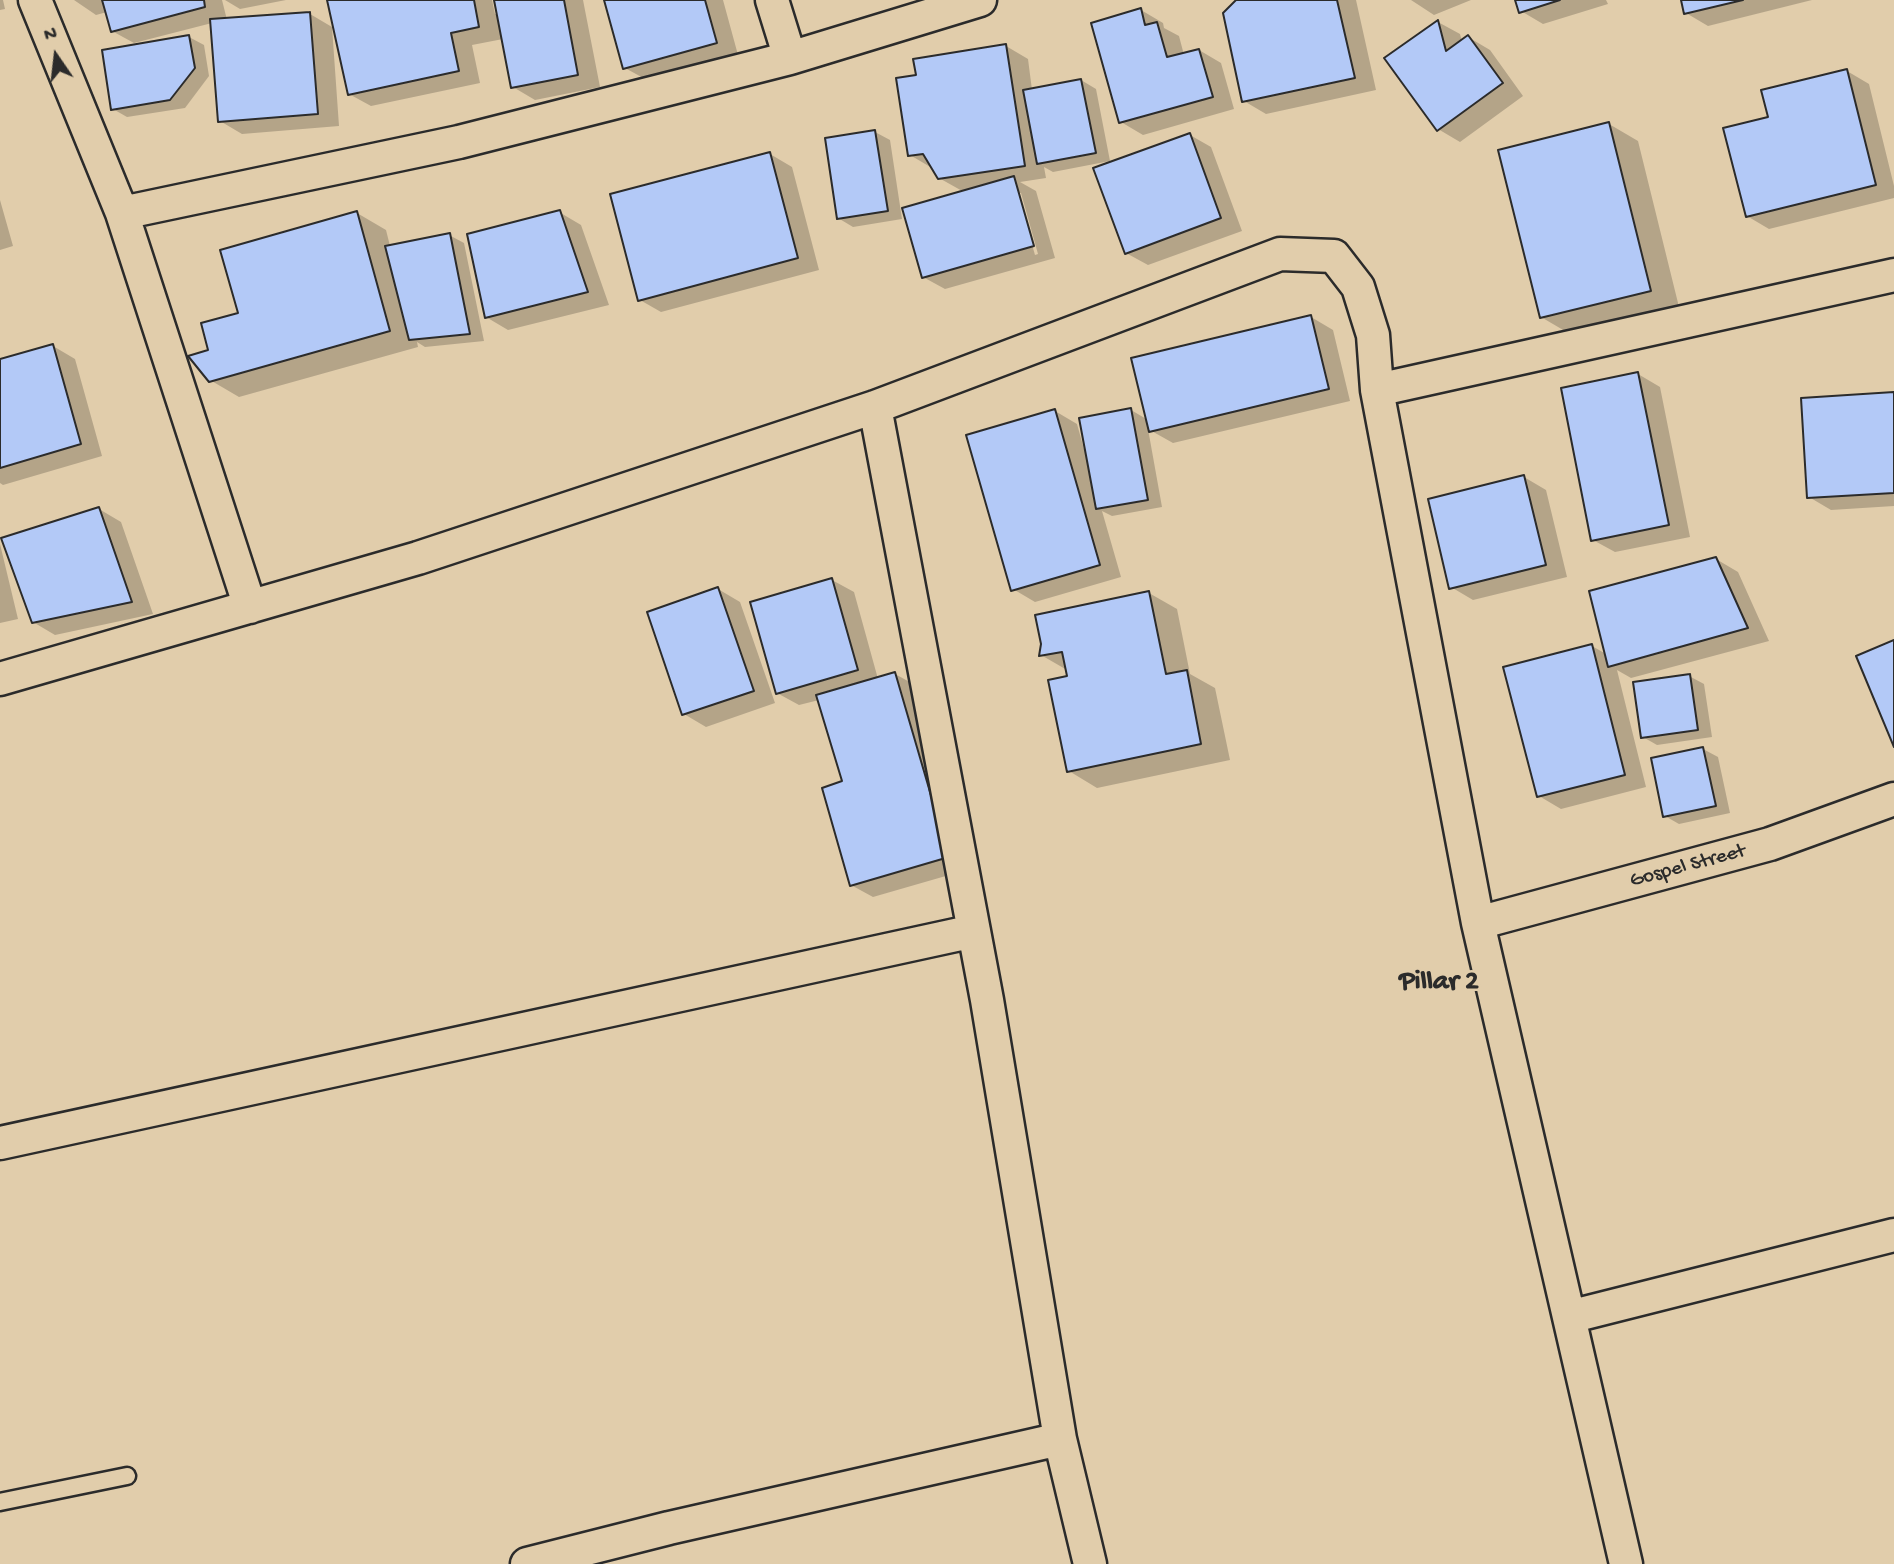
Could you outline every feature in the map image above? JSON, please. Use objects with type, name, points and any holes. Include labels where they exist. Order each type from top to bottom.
[{"type":"street","points":[[35,0],[122,212],[250,607]]},
{"type":"street","points":[[772,0],[790,58]]},
{"type":"street","points":[[122,212],[459,142],[790,58],[980,0]]},
{"type":"street","points":[[0,679],[431,553],[875,407],[1280,254],[1334,256],[1358,287],[1373,335],[1377,390],[1478,923],[1626,1564]]},
{"type":"street","points":[[1377,390],[1894,275]]},
{"type":"street","points":[[875,407],[974,931],[1060,1439],[1090,1564]]},
{"type":"street","name":"Gospel Street","points":[[1478,923],[1770,844],[1894,799]]},
{"type":"street","points":[[0,1143],[974,931]]},
{"type":"street","points":[[1569,1317],[1894,1235]]},
{"type":"street","points":[[527,1564],[669,1528],[1060,1439]]},
{"type":"lane","points":[[0,1502],[127,1476]]},
{"type":"building","points":[[102,0],[204,0],[205,7],[111,32]]},
{"type":"building","points":[[327,0],[474,0],[479,27],[451,33],[459,71],[348,95]]},
{"type":"building","points":[[494,0],[564,0],[578,75],[511,88]]},
{"type":"building","points":[[604,0],[705,0],[717,43],[623,69]]},
{"type":"building","points":[[1236,0],[1337,0],[1355,78],[1242,102],[1223,13]]},
{"type":"building","points":[[1515,0],[1560,0],[1519,13]]},
{"type":"building","points":[[1681,0],[1743,0],[1684,14]]},
{"type":"building","points":[[1141,8],[1145,25],[1157,22],[1167,57],[1199,49],[1213,97],[1119,123],[1091,23]]},
{"type":"building","points":[[310,12],[318,114],[218,122],[210,19]]},
{"type":"building","points":[[1438,20],[1446,51],[1468,35],[1503,83],[1437,131],[1384,58]]},
{"type":"building","points":[[189,35],[195,68],[170,100],[111,110],[102,50]]},
{"type":"building","points":[[1006,44],[1025,166],[938,179],[923,154],[908,156],[896,78],[916,75],[913,59]]},
{"type":"building","points":[[1847,69],[1876,185],[1746,217],[1723,128],[1768,117],[1761,90]]},
{"type":"building","points":[[1081,79],[1096,153],[1037,164],[1023,90]]},
{"type":"building","points":[[1609,122],[1651,291],[1540,318],[1498,150]]},
{"type":"building","points":[[875,130],[888,211],[837,219],[825,138]]},
{"type":"building","points":[[1190,133],[1221,218],[1125,254],[1093,168]]},
{"type":"building","points":[[770,152],[798,258],[638,301],[610,194]]},
{"type":"building","points":[[1014,176],[1034,246],[922,278],[902,208]]},
{"type":"building","points":[[560,210],[588,292],[485,318],[467,234]]},
{"type":"building","points":[[357,211],[390,331],[209,382],[188,356],[208,350],[201,323],[238,313],[220,250]]},
{"type":"building","points":[[450,233],[470,334],[409,340],[385,246]]},
{"type":"building","points":[[1311,315],[1329,389],[1149,432],[1131,358]]},
{"type":"building","points":[[53,344],[81,444],[0,468],[0,359]]},
{"type":"building","points":[[1638,372],[1669,525],[1591,541],[1561,388]]},
{"type":"building","points":[[1894,392],[1894,493],[1807,498],[1801,398]]},
{"type":"building","points":[[1131,408],[1148,500],[1096,509],[1079,418]]},
{"type":"building","points":[[1055,409],[1100,565],[1011,591],[966,435]]},
{"type":"building","points":[[1524,475],[1546,565],[1449,589],[1428,499]]},
{"type":"building","points":[[99,507],[132,602],[32,623],[1,538]]},
{"type":"building","points":[[1716,557],[1748,628],[1608,667],[1589,591]]},
{"type":"building","points":[[832,578],[858,670],[776,694],[750,602]]},
{"type":"building","points":[[718,587],[754,691],[682,715],[647,612]]},
{"type":"building","points":[[1149,591],[1166,674],[1187,670],[1201,744],[1067,772],[1048,680],[1067,676],[1062,652],[1039,656],[1041,644],[1035,615]]},
{"type":"building","points":[[1894,640],[1894,747],[1856,656]]},
{"type":"building","points":[[1592,644],[1625,775],[1537,797],[1503,667]]},
{"type":"building","points":[[895,672],[949,857],[850,886],[822,788],[842,781],[816,695]]},
{"type":"building","points":[[1690,674],[1698,730],[1641,738],[1633,682]]},
{"type":"building","points":[[1703,747],[1716,806],[1663,817],[1651,758]]},
{"type":"district","name":"Pillar 2","points":[[1439,984]]}]
